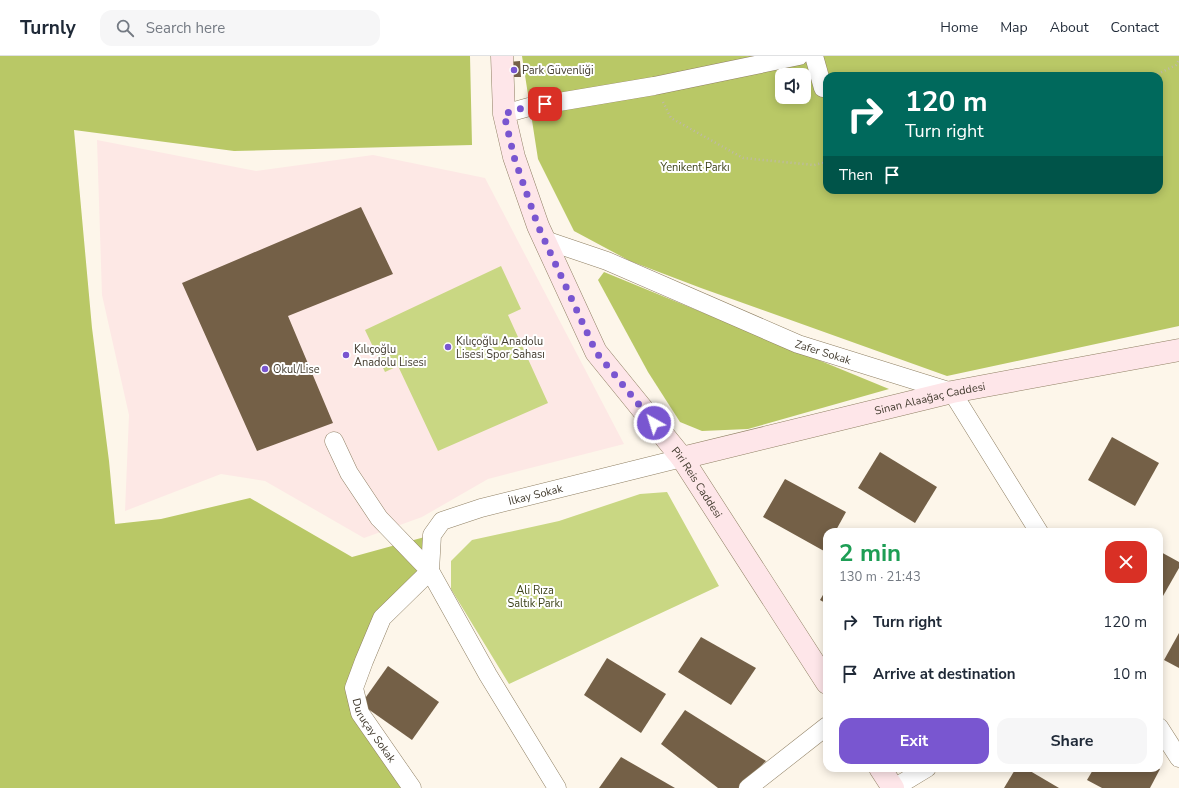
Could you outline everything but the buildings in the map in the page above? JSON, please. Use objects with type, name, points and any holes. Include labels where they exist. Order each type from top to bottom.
[{"type":"main road","name":"Piri Reis Caddesi","points":[[502,56],[504,114],[514,157],[538,226],[596,352],[682,458],[823,677]]},
{"type":"main road","name":"Sinan Alaağaç Caddesi","points":[[682,458],[952,392],[1179,350]]},
{"type":"main road","points":[[883,772],[893,788]]},
{"type":"street","points":[[504,114],[529,106],[654,86],[799,56]]},
{"type":"street","points":[[814,56],[823,88]]},
{"type":"street","name":"Zafer Sokak","points":[[545,240],[607,261],[798,344],[952,392]]},
{"type":"street","points":[[952,392],[1037,528]]},
{"type":"street","points":[[334,441],[349,474],[379,518],[430,571],[488,675],[557,788]]},
{"type":"street","name":"İlkay Sokak","points":[[430,571],[432,535],[442,521],[481,508],[682,458]]},
{"type":"street","name":"Duruçay Sokak","points":[[412,788],[360,713],[354,688],[382,618],[430,571]]},
{"type":"street","points":[[748,788],[823,729]]},
{"type":"street","points":[[1163,732],[1177,751]]},
{"type":"street","points":[[893,788],[920,772]]},
{"type":"path","points":[[1162,72],[1176,65],[1179,60]]},
{"type":"path","points":[[654,86],[671,118],[743,158],[814,165],[823,163]]},
{"type":"shaded area","name":"Kılıçoğlu Anadolu Lisesi","points":[[97,140],[256,171],[373,155],[485,178],[624,444],[488,479],[422,517],[364,538],[265,481],[221,474],[125,511],[129,415],[102,295]]},
{"type":"green space","points":[[0,56],[470,56],[472,145],[234,151],[74,130],[92,328],[109,461],[115,524],[161,519],[250,498],[352,557],[432,535],[430,571],[382,618],[354,688],[409,788],[0,788]]},
{"type":"green space","name":"Yenikent Parkı","points":[[522,56],[1179,56],[1179,326],[947,376],[630,261],[574,231],[538,159]]},
{"type":"green space","name":"Kılıçoğlu Anadolu Lisesi Spor Sahası","points":[[501,266],[521,309],[508,315],[548,403],[438,451],[398,366],[385,372],[365,330]]},
{"type":"green space","points":[[604,272],[889,389],[748,429],[702,431],[680,422],[648,372],[598,280]]},
{"type":"green space","name":"Ali Rıza Saltık Parkı","points":[[667,492],[719,586],[509,684],[451,589],[451,561],[472,540],[559,521],[640,494]]},
{"type":"place","name":"Park Güvenliği","points":[[514,70]]},
{"type":"place","name":"Kılıçoğlu Anadolu Lisesi Spor Sahası","points":[[448,347]]},
{"type":"place","name":"Kılıçoğlu Anadolu Lisesi","points":[[346,355]]},
{"type":"place","name":"Okul/Lise","points":[[265,369]]},
{"type":"route","points":[[545,104],[529,106],[504,114],[514,157],[538,226],[596,352],[654,423]]}]
